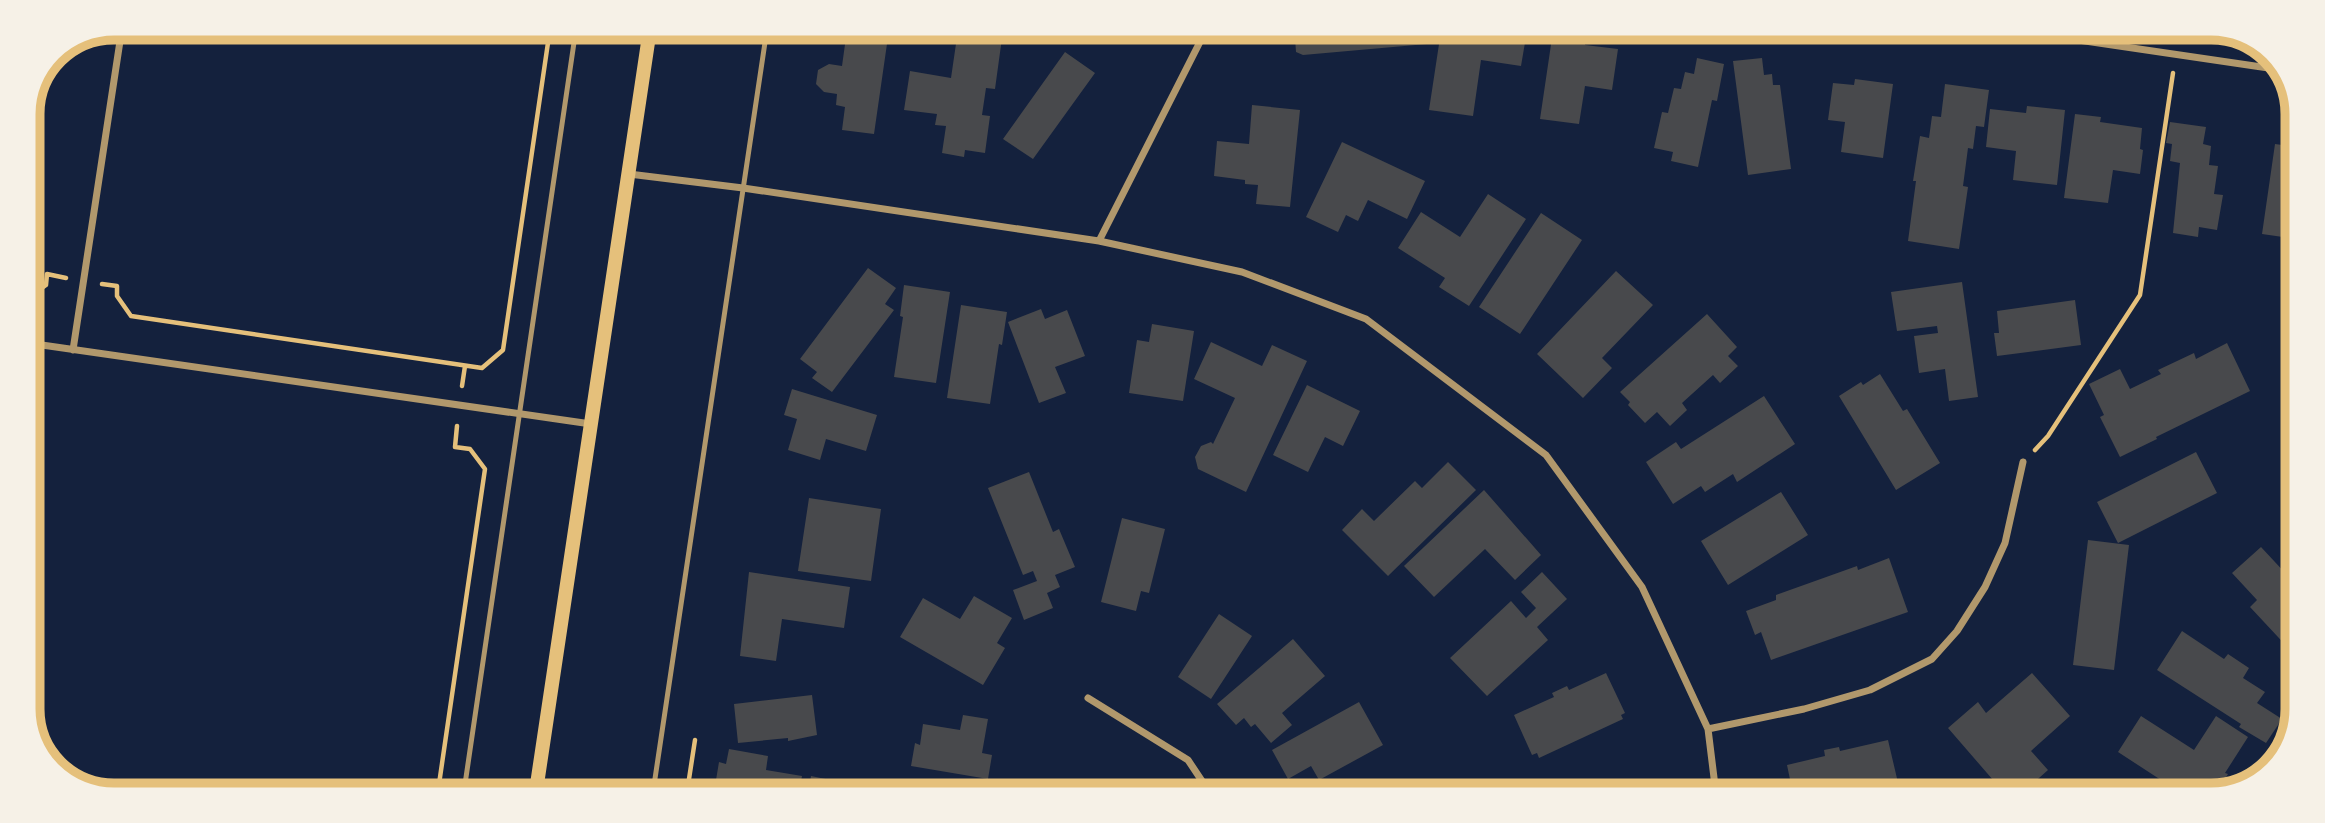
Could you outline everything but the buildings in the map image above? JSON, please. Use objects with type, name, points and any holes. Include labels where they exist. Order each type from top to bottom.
[{"type":"main road","points":[[538,783],[648,40]]},
{"type":"street","points":[[73,350],[120,40]]},
{"type":"street","points":[[1099,241],[1201,40]]},
{"type":"street","points":[[2076,40],[2269,69]]},
{"type":"street","points":[[629,174],[743,188],[1099,241],[1242,272],[1366,319],[1546,455],[1642,587],[1707,729],[1714,783]]},
{"type":"street","points":[[40,345],[591,424]]},
{"type":"street","points":[[1707,729],[1804,709],[1870,690],[1932,659],[1957,631],[1990,576],[2005,543],[2023,462]]},
{"type":"street","points":[[1088,698],[1188,760],[1203,783]]},
{"type":"lane","points":[[465,783],[574,40]]},
{"type":"lane","points":[[654,783],[765,40]]},
{"type":"path","points":[[117,286],[117,296],[131,316],[482,368],[503,350],[548,40]]},
{"type":"path","points":[[2023,462],[2048,436],[2140,295],[2176,55]]},
{"type":"path","points":[[439,783],[485,468],[470,449],[454,447],[465,366]]},
{"type":"path","points":[[688,783],[695,740]]}]
